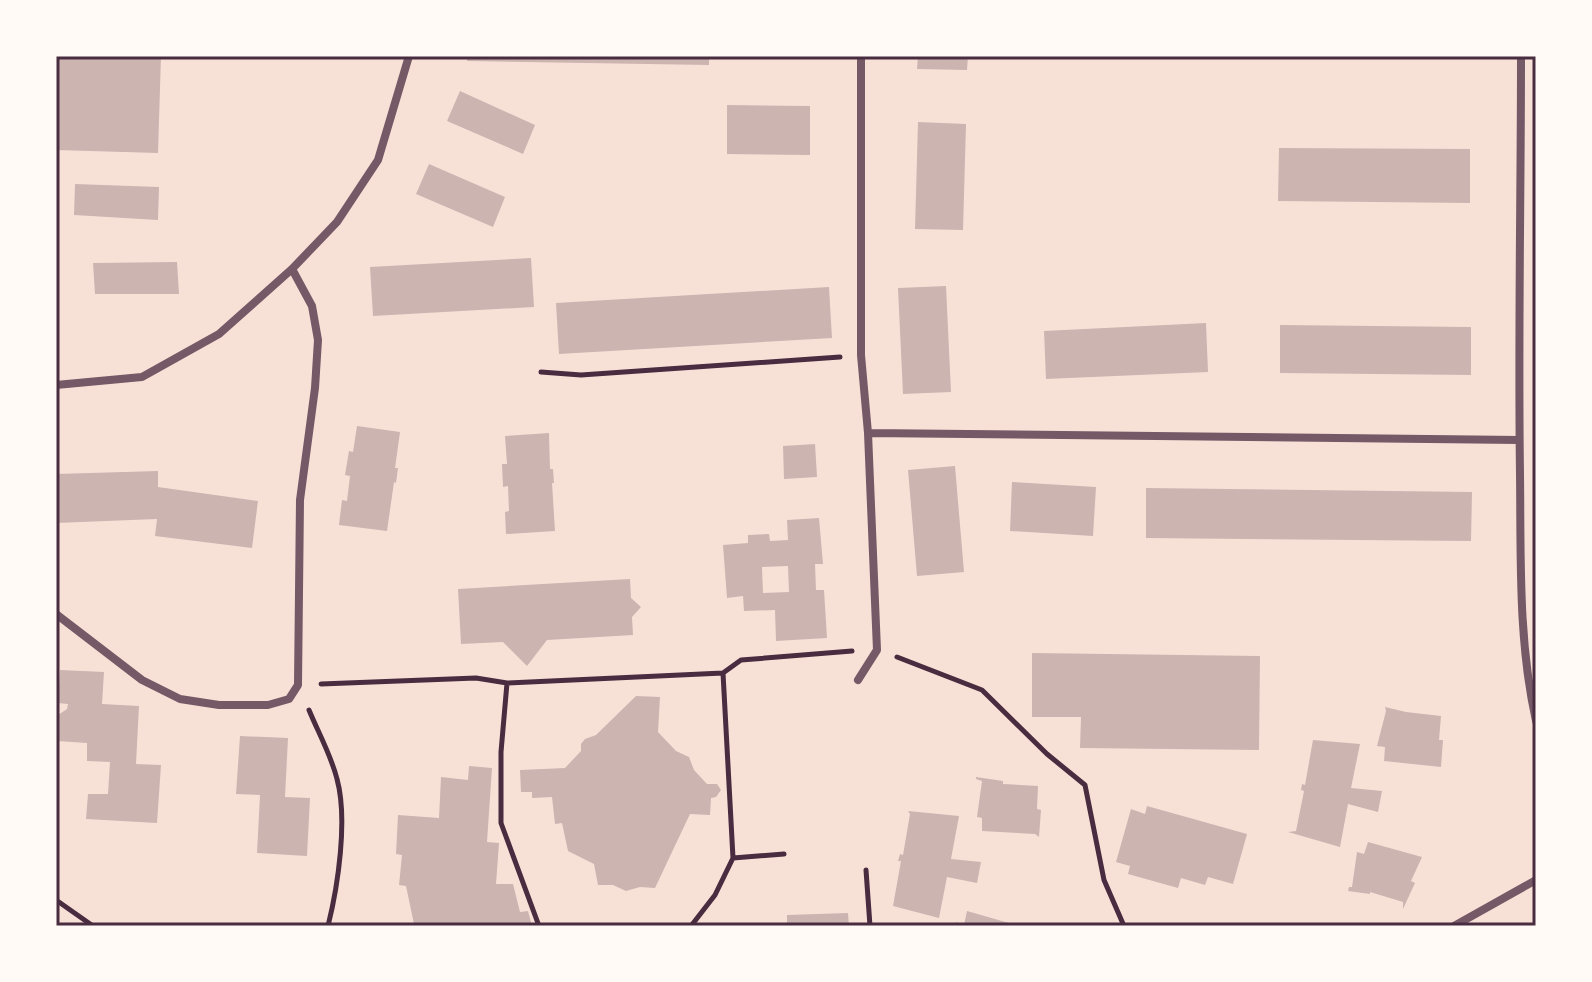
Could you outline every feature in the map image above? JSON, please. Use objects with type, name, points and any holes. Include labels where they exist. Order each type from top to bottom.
[{"type":"street","points":[[56,385],[142,377],[219,334],[292,269],[337,222],[378,160],[409,56]]},
{"type":"street","points":[[858,680],[877,650],[868,433],[861,355],[861,56]]},
{"type":"street","points":[[1521,56],[1519,440],[1522,630],[1526,678],[1536,721]]},
{"type":"street","points":[[56,614],[142,680],[180,699],[219,705],[268,705],[289,699],[298,685],[300,500],[318,340],[312,306],[292,269]]},
{"type":"street","points":[[868,433],[1519,440]]},
{"type":"street","points":[[1454,926],[1536,880]]},
{"type":"path","points":[[541,372],[581,375],[861,355]]},
{"type":"path","points":[[328,926],[340,851],[340,796],[337,777],[298,685],[476,678],[507,683],[723,673],[741,660],[877,650],[982,690],[1047,754],[1085,785],[1104,880],[1124,926]]},
{"type":"path","points":[[691,926],[715,895],[733,858],[723,673]]},
{"type":"path","points":[[507,683],[501,752],[501,823],[539,926]]},
{"type":"path","points":[[733,858],[784,854]]},
{"type":"path","points":[[866,870],[870,926]]},
{"type":"path","points":[[56,900],[93,926]]},
{"type":"building","points":[[56,56],[161,56],[158,153],[56,150]]},
{"type":"building","points":[[467,56],[709,56],[709,65],[467,61]]},
{"type":"building","points":[[918,56],[968,56],[967,70],[917,69]]},
{"type":"building","points":[[460,91],[535,125],[523,154],[447,121]]},
{"type":"building","points":[[727,105],[810,106],[810,155],[727,154]]},
{"type":"building","points":[[918,122],[966,124],[963,230],[915,229]]},
{"type":"building","points":[[1279,148],[1470,149],[1470,203],[1278,201]]},
{"type":"building","points":[[429,164],[505,197],[493,227],[416,194]]},
{"type":"building","points":[[75,184],[159,187],[158,220],[74,215]]},
{"type":"building","points":[[531,258],[534,307],[373,316],[370,267]]},
{"type":"building","points":[[177,262],[179,294],[95,294],[93,263]]},
{"type":"building","points":[[946,286],[951,392],[903,394],[898,288]]},
{"type":"building","points":[[829,287],[832,338],[559,354],[556,303]]},
{"type":"building","points":[[1206,323],[1208,372],[1046,379],[1044,331]]},
{"type":"building","points":[[1280,325],[1471,327],[1471,375],[1280,373]]},
{"type":"building","points":[[357,426],[400,432],[395,468],[398,468],[387,531],[339,525],[342,500],[347,501],[350,476],[345,475]]},
{"type":"building","points":[[549,433],[555,531],[506,534],[508,486],[503,487],[502,464],[507,464],[505,436]]},
{"type":"building","points":[[815,444],[817,477],[784,479],[783,446]]},
{"type":"building","points":[[955,466],[964,572],[917,576],[908,470]]},
{"type":"building","points":[[158,471],[158,487],[258,501],[252,548],[155,536],[157,519],[56,523],[56,474]]},
{"type":"building","points":[[1012,482],[1096,487],[1093,536],[1010,531]]},
{"type":"building","points":[[1146,488],[1472,492],[1471,541],[1146,538]]},
{"type":"building","points":[[819,518],[823,564],[815,564],[816,590],[824,590],[827,638],[776,641],[775,610],[744,611],[743,596],[727,598],[723,545],[748,543],[748,535],[769,534],[770,541],[788,540],[787,520]],"holes":[[[788,566],[789,592],[763,593],[762,567]]]},
{"type":"building","points":[[630,579],[631,598],[641,607],[632,617],[633,635],[547,640],[527,666],[503,642],[461,644],[458,589]]},
{"type":"building","points":[[1032,653],[1260,656],[1259,750],[1080,748],[1081,717],[1032,717]]},
{"type":"building","points":[[60,670],[104,672],[102,704],[139,706],[136,764],[161,765],[157,823],[86,819],[88,794],[108,794],[110,762],[87,761],[87,743],[57,741],[58,715],[67,709],[68,704],[58,703]]},
{"type":"building","points":[[636,696],[660,697],[658,732],[676,751],[689,757],[694,770],[707,784],[717,784],[721,790],[711,798],[710,815],[690,814],[655,888],[640,887],[626,891],[613,885],[598,885],[594,864],[568,851],[562,823],[555,824],[552,797],[532,798],[532,792],[521,792],[520,770],[565,768],[581,751],[585,739],[596,735]]},
{"type":"building","points":[[1385,707],[1441,716],[1441,767],[1384,761],[1385,747],[1377,746]]},
{"type":"building","points":[[240,736],[288,738],[285,797],[310,798],[307,856],[257,853],[260,795],[236,794]]},
{"type":"building","points":[[1313,740],[1360,744],[1351,788],[1382,791],[1378,812],[1348,804],[1340,847],[1288,832],[1296,831],[1304,791],[1301,790],[1302,784],[1305,785]]},
{"type":"building","points":[[469,766],[492,768],[487,842],[499,843],[496,884],[513,884],[520,912],[528,911],[532,926],[414,924],[406,886],[399,885],[402,855],[396,854],[398,815],[439,818],[441,777],[468,780]]},
{"type":"building","points":[[976,777],[1003,781],[1003,784],[1038,786],[1037,809],[1041,810],[1039,837],[1035,834],[982,831],[982,818],[977,817],[982,781]]},
{"type":"building","points":[[1147,806],[1247,834],[1233,884],[1208,877],[1205,885],[1181,878],[1178,888],[1128,874],[1130,866],[1116,862],[1131,809],[1145,814]]},
{"type":"building","points":[[908,811],[959,816],[951,859],[981,862],[977,883],[947,877],[939,918],[893,906],[901,861],[898,861],[900,854],[903,855],[910,814]]},
{"type":"building","points":[[1368,842],[1422,857],[1403,909],[1403,902],[1370,892],[1348,891],[1352,887],[1357,852],[1364,854]]},
{"type":"building","points":[[967,911],[1016,926],[955,926],[956,922],[964,925]]},
{"type":"building","points":[[848,913],[849,926],[787,926],[787,915]]}]
